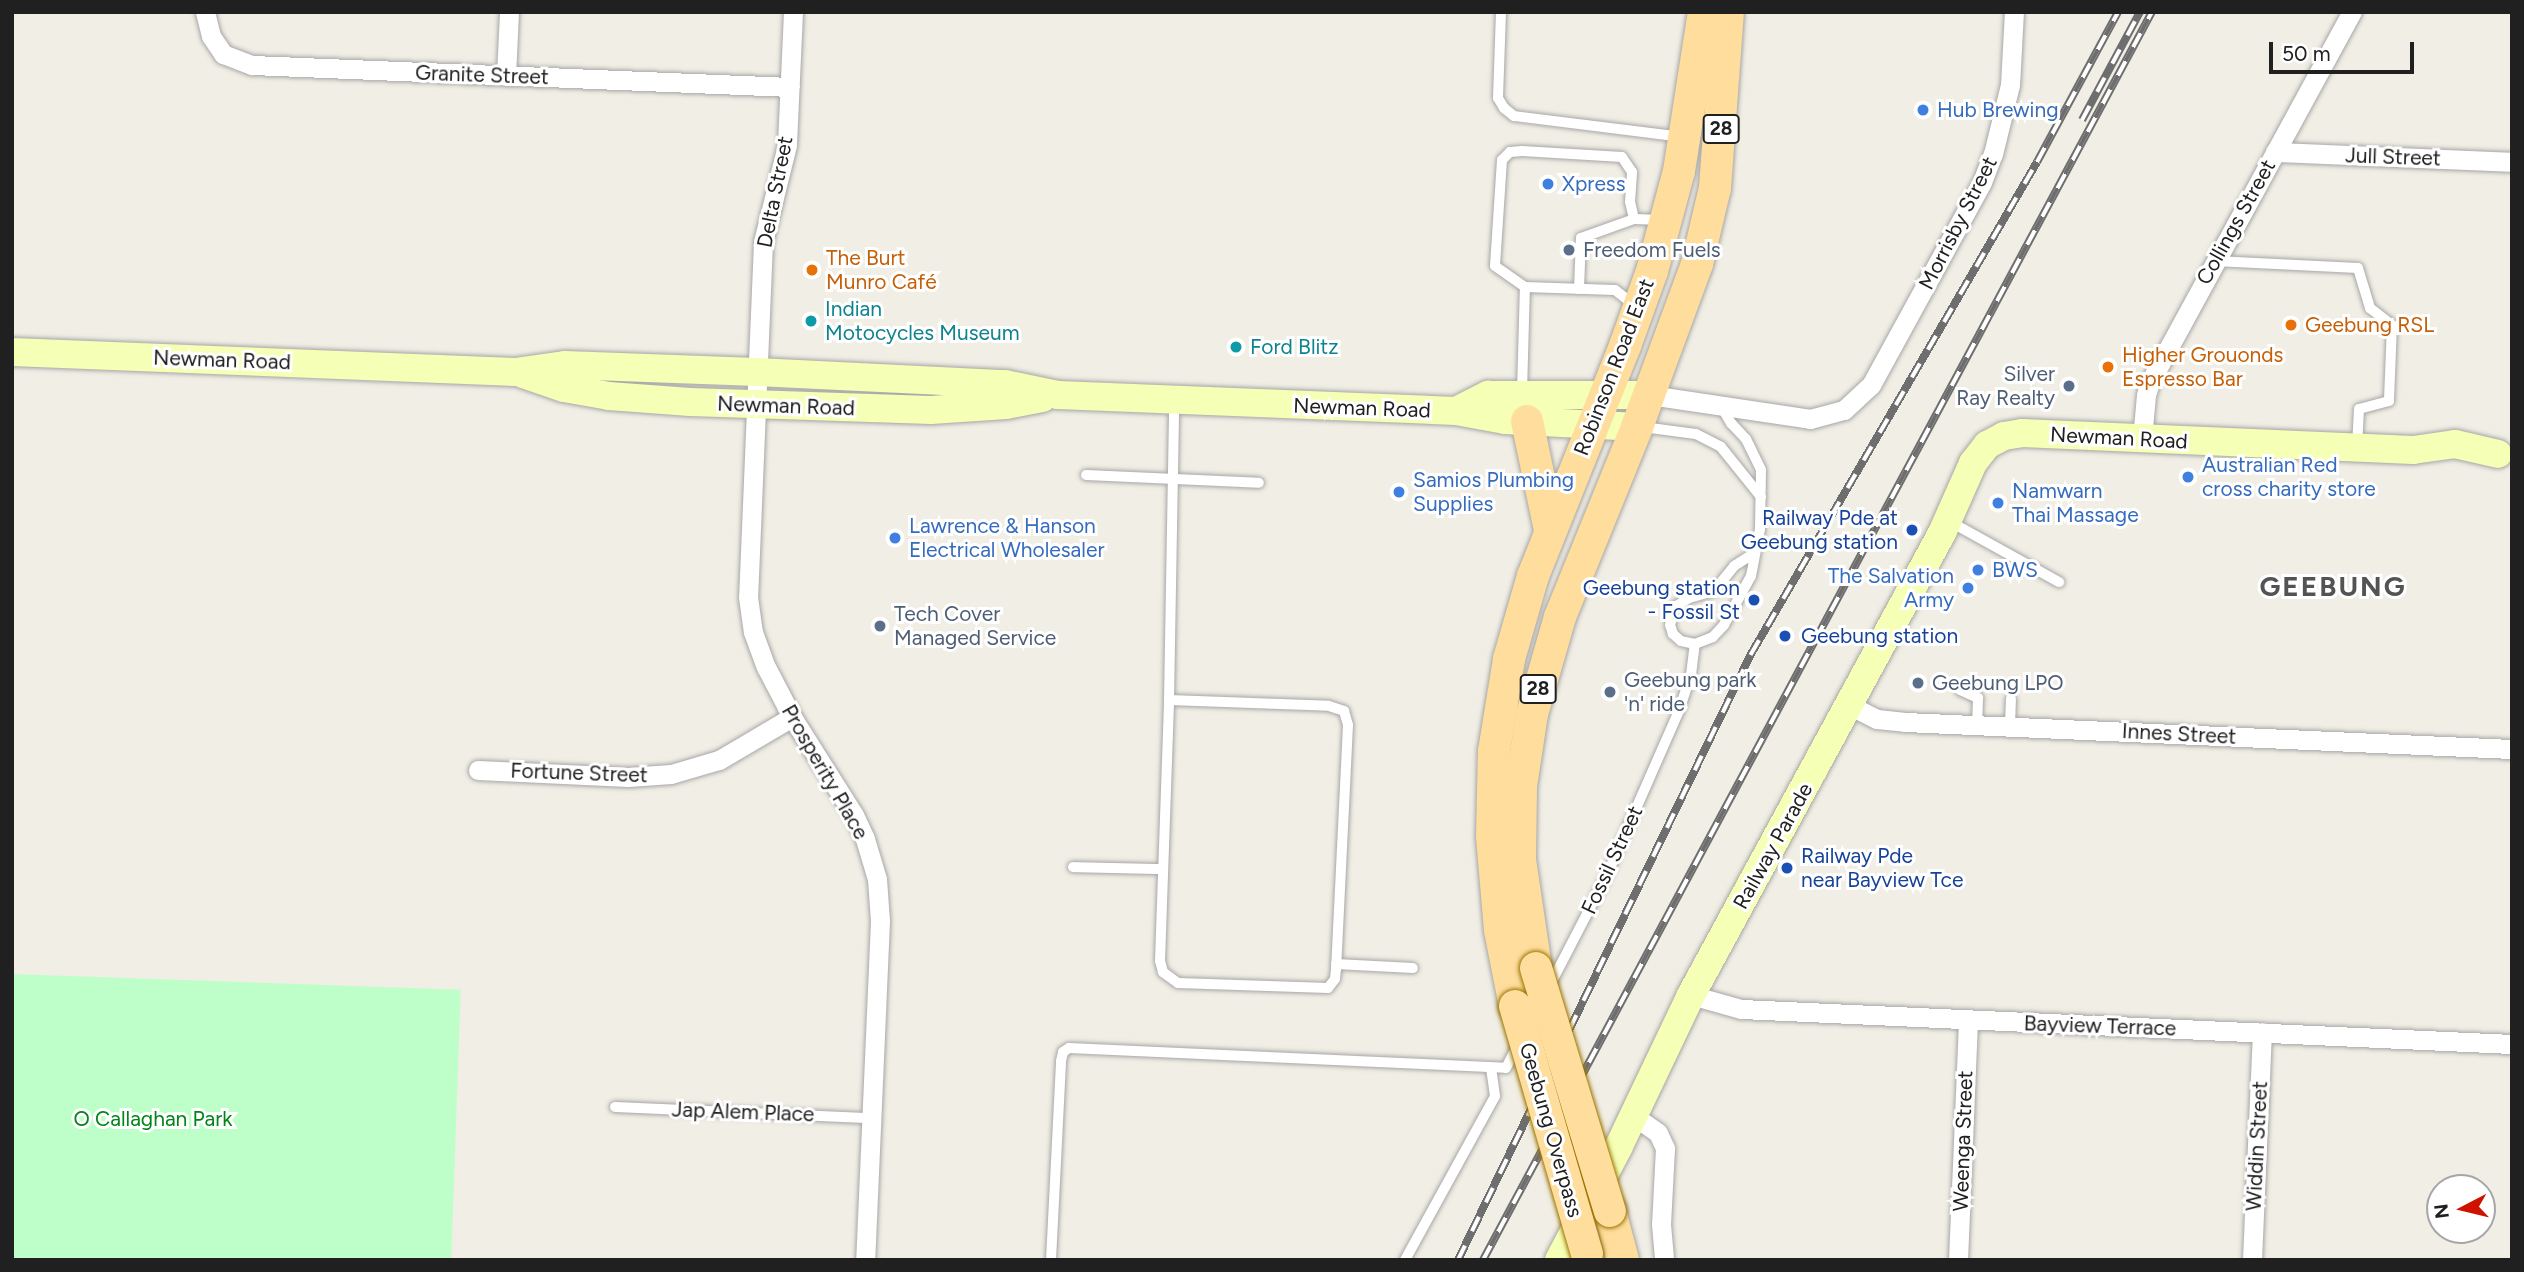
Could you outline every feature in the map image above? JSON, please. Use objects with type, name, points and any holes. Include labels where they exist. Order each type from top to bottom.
[{"type":"main road","name":"Robinson Road East","points":[[1528,1012],[1494,885],[1494,751],[1509,659],[1550,530],[1605,394],[1627,300],[1666,220],[1686,138],[1704,12]]},
{"type":"main road","name":"Robinson Road East","points":[[1536,968],[1520,859],[1521,786],[1525,746],[1539,682],[1560,617],[1650,395],[1697,264],[1709,214],[1722,119],[1728,12]]},
{"type":"main road","name":"Newman Road","points":[[12,352],[515,372],[565,365],[757,372],[1005,384],[1058,395],[1456,411],[1525,407],[1605,394],[1650,395]]},
{"type":"main road","name":"Newman Road","points":[[515,372],[564,388],[610,396],[756,404],[931,410],[1006,405],[1058,395]]},
{"type":"main road","name":"Newman Road","points":[[1525,407],[1592,424],[1637,427]]},
{"type":"main road","points":[[1525,407],[1550,530]]},
{"type":"main road","name":"Newman Road","points":[[1995,440],[2022,433],[2413,450],[2455,444],[2505,455]]},
{"type":"main road","name":"Railway Parade","points":[[1578,1258],[1634,1116],[1691,995],[1948,521],[1979,453],[1995,440]]},
{"type":"main road","name":"Geebung Overpass","points":[[1536,968],[1623,1260]]},
{"type":"main road","name":"Geebung Overpass","points":[[1528,1012],[1578,1258]]},
{"type":"street","name":"Granite Street","points":[[205,12],[216,46],[223,54],[242,63],[790,87]]},
{"type":"street","points":[[506,76],[509,12]]},
{"type":"street","name":"Delta Street","points":[[757,372],[764,228],[785,161],[793,12]]},
{"type":"street","name":"Morrisby Street","points":[[1844,410],[1871,385],[1885,364],[1982,182],[2003,124],[2010,85],[2014,12]]},
{"type":"street","name":"Collings Street","points":[[2142,439],[2150,382],[2352,12]]},
{"type":"street","name":"Jull Street","points":[[2275,152],[2512,162]]},
{"type":"street","name":"Prosperity Place","points":[[757,372],[748,571],[749,616],[765,667],[792,717],[854,815],[865,839],[877,879],[880,921],[864,1260]]},
{"type":"street","name":"Newman Road","points":[[1650,395],[1794,419],[1828,416],[1844,410]]},
{"type":"street","name":"Innes Street","points":[[1849,705],[1871,717],[1887,721],[2512,749]]},
{"type":"street","name":"Fortune Street","points":[[478,770],[628,777],[671,774],[719,760],[792,717]]},
{"type":"street","name":"Bayview Terrace","points":[[1691,995],[1741,1009],[2512,1044]]},
{"type":"street","name":"Weenga Street","points":[[1958,1260],[1968,1021]]},
{"type":"street","name":"Widdin Street","points":[[2252,1260],[2262,1032]]},
{"type":"street","points":[[1634,1116],[1658,1133],[1665,1148],[1661,1224],[1664,1260]]},
{"type":"lane","points":[[1501,12],[1498,97],[1504,108],[1514,116],[1686,138]]},
{"type":"lane","points":[[1627,300],[1579,289],[1525,287],[1495,267],[1499,170],[1502,160],[1510,152],[1622,157],[1632,172],[1630,202],[1634,219]]},
{"type":"lane","points":[[1579,289],[1581,238],[1634,219],[1666,220]]},
{"type":"lane","points":[[2214,261],[2358,268],[2370,308],[2392,325],[2389,401],[2359,409],[2357,448]]},
{"type":"lane","points":[[1525,287],[1525,407]]},
{"type":"lane","points":[[1169,700],[1329,706],[1344,712],[1348,725],[1335,979],[1323,990],[1178,983],[1171,980],[1160,961],[1169,700],[1174,400]]},
{"type":"lane","points":[[1721,406],[1756,455],[1761,470],[1760,529],[1753,554],[1751,576],[1724,625],[1713,636],[1695,644],[1681,641],[1673,634],[1670,625],[1675,607],[1689,598],[1714,591],[1734,566],[1753,554]]},
{"type":"lane","points":[[1637,427],[1679,430],[1709,440],[1730,456],[1761,497]]},
{"type":"lane","points":[[1086,475],[1259,483]]},
{"type":"lane","points":[[1948,521],[2059,582]]},
{"type":"lane","name":"Fossil Street","points":[[1491,1067],[1506,1068],[1528,1012],[1606,877],[1679,711],[1691,675],[1695,644]]},
{"type":"lane","points":[[1961,690],[1978,698],[1977,725]]},
{"type":"lane","points":[[2010,726],[2011,699]]},
{"type":"lane","points":[[1073,867],[1162,869]]},
{"type":"lane","points":[[1336,964],[1413,968]]},
{"type":"lane","points":[[1051,1260],[1061,1061],[1063,1052],[1069,1048],[1491,1067],[1495,1096],[1405,1260]]},
{"type":"lane","name":"Jap Alem Place","points":[[615,1107],[872,1118]]},
{"type":"green space","name":"O Callaghan Park","points":[[12,974],[461,990],[451,1260],[12,1260]]},
{"type":"railway","points":[[1458,1260],[1751,654],[2037,162],[2118,12]]},
{"type":"railway","points":[[2082,120],[2140,12]]},
{"type":"railway","points":[[1483,1260],[2152,12]]},
{"type":"place","name":"Hub Brewing","points":[[1923,110]]},
{"type":"place","name":"Xpress","points":[[1548,184]]},
{"type":"place","name":"Freedom Fuels","points":[[1569,250]]},
{"type":"place","name":"The Burt Munro Café","points":[[812,270]]},
{"type":"place","name":"Indian Motocycles Museum","points":[[811,321]]},
{"type":"place","name":"Geebung RSL","points":[[2291,325]]},
{"type":"place","name":"Ford Blitz","points":[[1236,347]]},
{"type":"place","name":"Higher Grouonds Espresso Bar","points":[[2108,367]]},
{"type":"place","name":"Silver Ray Realty","points":[[2069,386]]},
{"type":"place","name":"Australian Red cross charity store","points":[[2188,477]]},
{"type":"place","name":"Samios Plumbing Supplies","points":[[1399,492]]},
{"type":"place","name":"Namwarn Thai Massage","points":[[1998,503]]},
{"type":"place","name":"Railway Pde at Geebung station","points":[[1912,530]]},
{"type":"place","name":"Lawrence & Hanson Electrical Wholesaler","points":[[895,538]]},
{"type":"place","name":"BWS","points":[[1978,570]]},
{"type":"place","name":"The Salvation Army","points":[[1968,588]]},
{"type":"place","name":"Geebung station - Fossil St","points":[[1754,600]]},
{"type":"place","name":"Tech Cover Managed Service","points":[[880,626]]},
{"type":"place","name":"Geebung station","points":[[1785,636]]},
{"type":"place","name":"Geebung LPO","points":[[1918,683]]},
{"type":"place","name":"Geebung park 'n' ride","points":[[1610,692]]},
{"type":"place","name":"Railway Pde near Bayview Tce","points":[[1787,868]]},
{"type":"district","name":"GEEBUNG","points":[[2333,586]]}]
